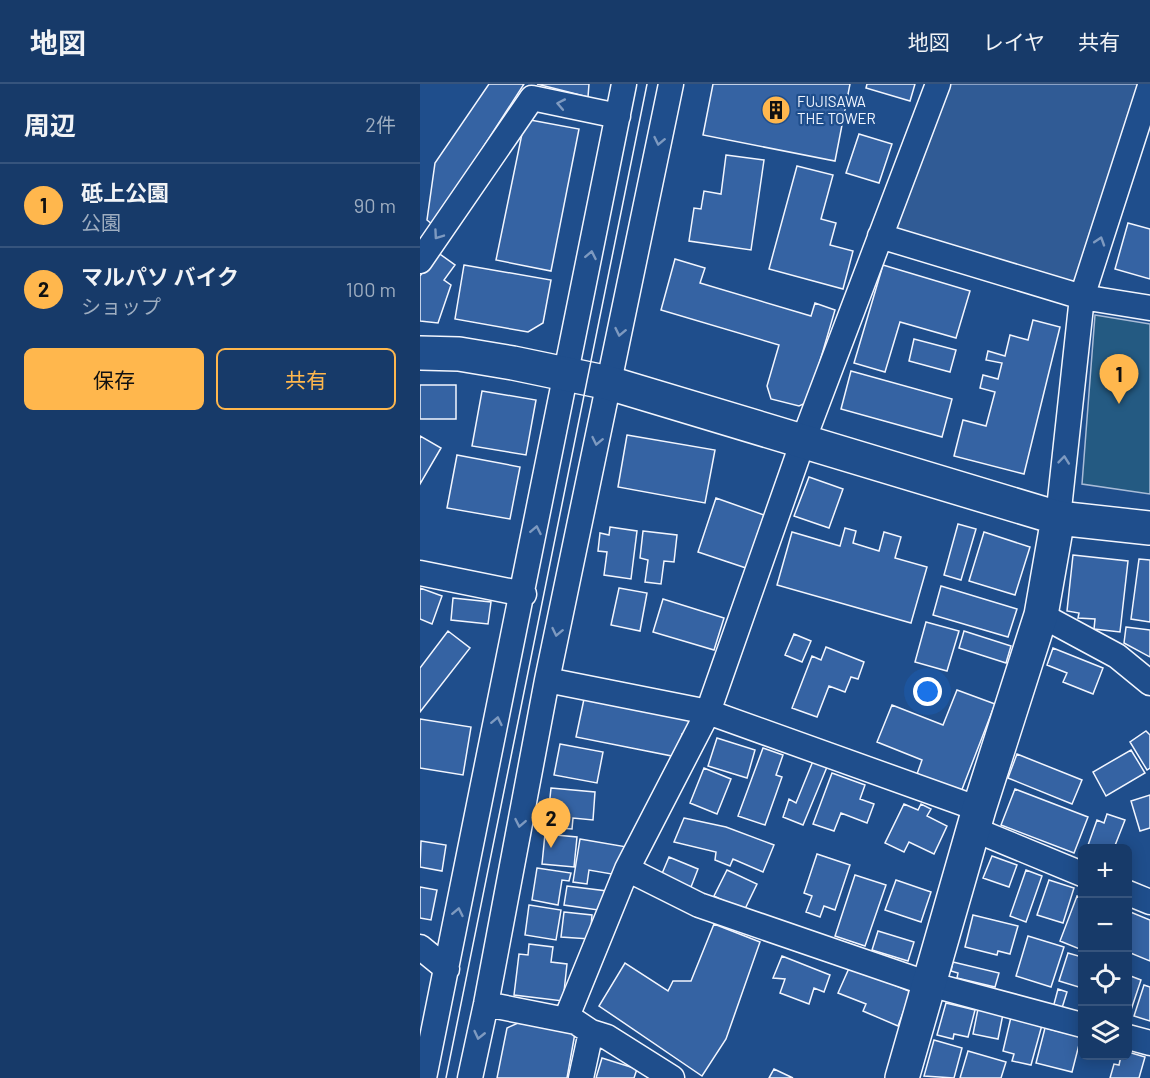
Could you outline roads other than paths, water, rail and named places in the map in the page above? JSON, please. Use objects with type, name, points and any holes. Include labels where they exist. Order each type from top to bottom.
[{"type":"street","points":[[424,1078],[524,594],[624,84]]},
{"type":"street","points":[[470,1078],[547,681],[671,84]]},
{"type":"street","points":[[566,1019],[627,869],[708,712],[803,441],[938,84]]},
{"type":"street","points":[[902,1078],[976,820],[1041,615],[1058,519],[1082,297],[1150,86]]},
{"type":"street","points":[[420,261],[532,98],[618,116]]},
{"type":"street","points":[[880,236],[1082,297],[1150,308]]},
{"type":"street","points":[[420,353],[459,354],[609,383],[1058,519],[1150,528]]},
{"type":"street","points":[[420,573],[524,594]]},
{"type":"street","points":[[1041,615],[1117,656],[1150,683]]},
{"type":"street","points":[[547,681],[708,712],[976,820],[1078,871]]},
{"type":"street","points":[[627,869],[699,905],[929,984],[1078,1024]]},
{"type":"street","points":[[1132,895],[1150,902]]},
{"type":"street","points":[[420,947],[447,969]]},
{"type":"street","points":[[486,1004],[566,1019],[591,1032],[608,1037],[672,1078]]},
{"type":"street","points":[[581,1078],[591,1032]]},
{"type":"street","points":[[1132,1038],[1150,1043]]},
{"type":"tram line","points":[[446,1078],[647,84]]},
{"type":"place","name":"FUJISAWA THE TOWER","points":[[776,110]]},
{"type":"place","name":"砥上公園","points":[[1119,404]]},
{"type":"place","name":"マルパソ バイク","points":[[551,848]]}]
